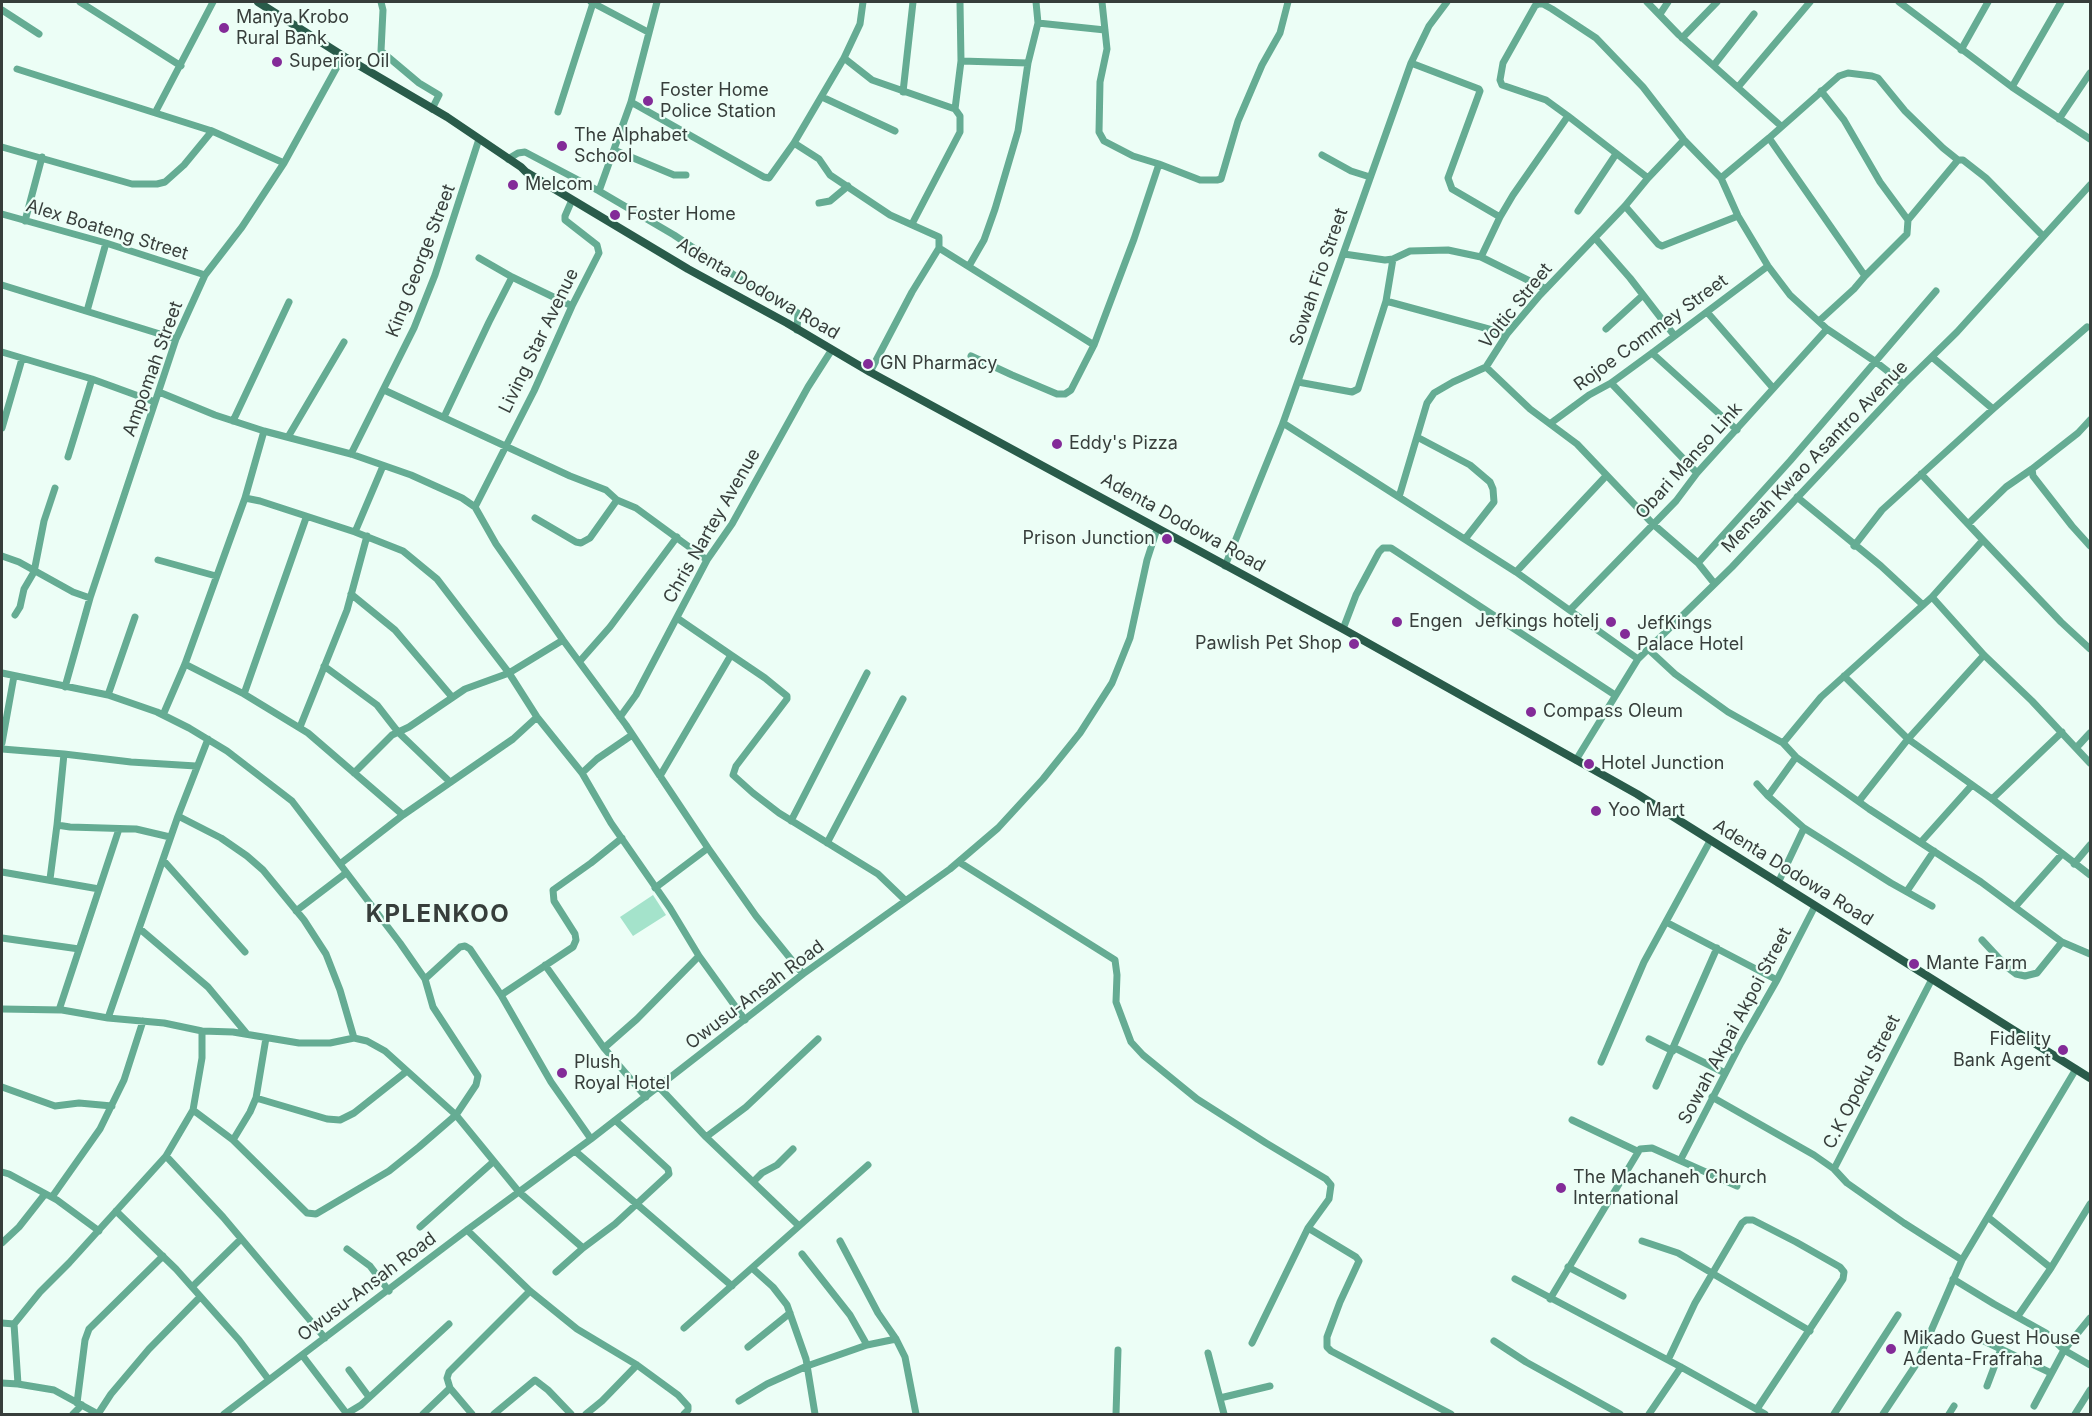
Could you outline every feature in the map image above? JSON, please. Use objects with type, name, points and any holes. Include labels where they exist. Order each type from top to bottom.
[{"type":"main road","name":"Adenta Dodowa Road","points":[[258,2],[343,56],[432,108],[526,172],[688,269],[831,351],[1343,628],[1637,794],[2091,1078]]},
{"type":"street","points":[[80,2],[181,66]]},
{"type":"street","points":[[156,111],[213,2]]},
{"type":"street","points":[[381,2],[383,10],[380,48],[382,53],[439,95],[432,108]]},
{"type":"street","points":[[558,112],[592,2],[648,32]]},
{"type":"street","points":[[599,191],[631,102],[657,2]]},
{"type":"street","points":[[631,102],[766,178],[771,177],[794,143],[844,58],[860,24],[863,2]]},
{"type":"street","points":[[903,92],[913,2]]},
{"type":"street","points":[[955,109],[961,61],[960,2]]},
{"type":"street","points":[[969,266],[984,240],[1018,131],[1028,63],[1038,23],[1036,2]]},
{"type":"street","points":[[1102,2],[1107,49],[1100,82],[1100,132],[1104,141],[1133,156],[1200,180],[1221,179],[1238,121],[1262,65],[1280,33],[1288,2]]},
{"type":"street","name":"Sowah Fio Street","points":[[1225,566],[1283,423],[1411,63],[1429,26],[1447,2]]},
{"type":"street","points":[[1647,2],[1680,37],[1781,126]]},
{"type":"street","points":[[1660,14],[1668,2]]},
{"type":"street","points":[[1702,15],[1711,2]]},
{"type":"street","points":[[1680,37],[1717,2]]},
{"type":"street","points":[[1738,87],[1810,2]]},
{"type":"street","points":[[1899,2],[2012,87],[2091,139]]},
{"type":"street","points":[[1961,50],[1988,2]]},
{"type":"street","points":[[2012,87],[2061,2]]},
{"type":"street","points":[[1648,178],[1546,100],[1502,85],[1500,80],[1503,63],[1529,15],[1538,4],[1552,9],[1596,38],[1643,87],[1684,140],[1721,178],[1738,216],[1768,266],[1790,295],[1827,329],[1904,384]]},
{"type":"street","points":[[2,10],[39,34]]},
{"type":"street","points":[[1714,65],[1754,14]]},
{"type":"street","points":[[1038,23],[1105,30]]},
{"type":"street","name":"Ampomah Street","points":[[64,687],[90,598],[176,339],[204,275],[242,228],[284,163],[343,56]]},
{"type":"street","points":[[844,58],[872,80],[955,109],[960,116],[960,132],[912,224]]},
{"type":"street","points":[[961,61],[1028,63]]},
{"type":"street","points":[[1411,63],[1479,89],[1448,178],[1452,189],[1500,217]]},
{"type":"street","points":[[17,69],[156,111],[212,131],[284,163]]},
{"type":"street","points":[[1721,178],[1839,75],[1848,73],[1872,76],[1878,78],[1905,111],[1943,148],[1958,160],[1964,160],[1986,178],[2043,236]]},
{"type":"street","points":[[2059,119],[2091,73]]},
{"type":"street","points":[[1821,92],[1844,120],[1880,182],[1908,220]]},
{"type":"street","points":[[822,97],[895,131]]},
{"type":"street","points":[[1481,257],[1500,217],[1556,130],[1568,116]]},
{"type":"street","points":[[2,147],[132,184],[157,184],[165,182],[184,165],[212,131]]},
{"type":"street","points":[[1769,138],[1865,276]]},
{"type":"street","name":"King George Street","points":[[351,454],[414,328],[435,275],[479,140]]},
{"type":"street","name":"Voltic Street","points":[[1399,497],[1427,403],[1434,393],[1486,367],[1508,334],[1546,289],[1684,140]]},
{"type":"street","points":[[794,143],[819,159],[830,175],[890,215],[939,237],[939,248],[912,292],[870,372]]},
{"type":"street","points":[[614,150],[674,175],[686,175]]},
{"type":"street","points":[[508,159],[525,152],[599,191],[674,235],[746,283],[798,313],[797,330]]},
{"type":"street","points":[[1578,211],[1616,154]]},
{"type":"street","points":[[1322,155],[1351,171],[1370,177]]},
{"type":"street","points":[[25,221],[42,158]]},
{"type":"street","points":[[1819,321],[1854,289],[1907,234],[1908,220],[1958,160]]},
{"type":"street","points":[[971,356],[1057,394],[1065,394],[1071,390],[1094,345],[1134,239],[1159,164]]},
{"type":"street","name":"Mensah Kwao Asantro Avenue","points":[[1575,760],[1638,659],[1965,324],[2091,185]]},
{"type":"street","points":[[819,203],[830,201],[848,186]]},
{"type":"street","name":"Living Star Avenue","points":[[475,507],[534,391],[600,250],[597,245],[565,220],[572,200]]},
{"type":"street","points":[[1625,206],[1662,246],[1738,216]]},
{"type":"street","name":"Alex Boateng Street","points":[[2,214],[106,243],[204,275]]},
{"type":"street","points":[[1595,238],[1674,335]]},
{"type":"street","points":[[87,311],[106,243]]},
{"type":"street","points":[[939,248],[1094,345]]},
{"type":"street","points":[[1344,254],[1381,260],[1393,259],[1410,251],[1453,250],[1481,257],[1546,289]]},
{"type":"street","points":[[479,258],[572,306]]},
{"type":"street","points":[[1298,382],[1352,392],[1358,389],[1386,301],[1393,259]]},
{"type":"street","name":"Rojoe Commey Street","points":[[1551,423],[1589,395],[1611,383],[1768,266]]},
{"type":"street","points":[[444,417],[512,277]]},
{"type":"street","points":[[2,285],[176,339]]},
{"type":"street","points":[[1698,563],[1790,461],[1936,291]]},
{"type":"street","points":[[1606,330],[1643,296]]},
{"type":"street","points":[[1386,301],[1508,334]]},
{"type":"street","points":[[232,421],[289,302]]},
{"type":"street","points":[[1707,312],[1773,388]]},
{"type":"street","points":[[1854,546],[1876,516],[1921,474],[1993,409],[2090,328]]},
{"type":"street","name":"Obari Manso Link","points":[[1570,610],[1676,501],[1697,473],[1827,329]]},
{"type":"street","points":[[288,437],[344,342]]},
{"type":"street","name":"Chris Nartey Avenue","points":[[621,717],[636,695],[707,560],[732,524],[808,387],[831,351]]},
{"type":"street","points":[[2,352],[92,379],[155,402]]},
{"type":"street","points":[[1652,353],[1737,430]]},
{"type":"street","points":[[1932,357],[1993,409]]},
{"type":"street","points":[[2,428],[22,359]]},
{"type":"street","points":[[1486,367],[1530,409],[1577,444],[1653,524],[1698,563],[1714,583]]},
{"type":"street","points":[[68,457],[92,379]]},
{"type":"street","points":[[1611,383],[1697,473]]},
{"type":"street","points":[[384,390],[606,490],[617,500],[636,508],[707,560]]},
{"type":"street","points":[[159,392],[232,421],[351,454],[411,476],[462,498],[475,507],[496,544],[563,640],[621,717],[708,848],[756,916],[803,974]]},
{"type":"street","points":[[1968,524],[2006,487],[2078,433],[2091,420]]},
{"type":"street","points":[[1283,423],[1516,572],[1638,659]]},
{"type":"street","points":[[163,715],[185,664],[245,498],[264,431]]},
{"type":"street","points":[[1417,437],[1470,465],[1490,482],[1494,502],[1465,539]]},
{"type":"street","points":[[355,532],[383,466]]},
{"type":"street","points":[[2032,469],[2033,476],[2072,526],[2091,546]]},
{"type":"street","points":[[1921,474],[2061,622],[2091,649]]},
{"type":"street","points":[[1516,572],[1606,476]]},
{"type":"street","points":[[15,615],[20,607],[24,589],[34,572],[46,514],[55,488]]},
{"type":"street","points":[[1797,497],[1881,566],[1923,605]]},
{"type":"street","points":[[245,498],[367,536],[403,551],[436,579],[509,673],[537,717],[582,773],[699,956],[745,1020]]},
{"type":"street","points":[[535,518],[581,543],[590,538],[617,500]]},
{"type":"street","points":[[244,694],[306,518]]},
{"type":"street","name":"Owusu-Ansah Road","points":[[224,1414],[591,1139],[803,974],[959,862],[998,828],[1043,779],[1080,733],[1111,686],[1130,638],[1147,560],[1157,529]]},
{"type":"street","points":[[300,727],[340,627],[367,536]]},
{"type":"street","points":[[580,661],[604,633],[676,537]]},
{"type":"street","points":[[1783,743],[1821,697],[1932,597],[1983,540]]},
{"type":"street","points":[[1343,628],[1356,595],[1379,552],[1391,548],[1615,695]]},
{"type":"street","points":[[2,556],[19,562],[66,589],[90,598]]},
{"type":"street","points":[[158,560],[216,576]]},
{"type":"street","points":[[351,594],[378,614],[402,637],[452,697]]},
{"type":"street","points":[[1932,597],[1984,655],[2091,763]]},
{"type":"street","points":[[108,695],[135,617]]},
{"type":"street","points":[[677,618],[765,678],[787,698],[736,766],[733,775],[753,794],[791,821],[878,874],[905,900]]},
{"type":"street","points":[[354,773],[383,743],[452,697],[465,689],[509,673],[563,640]]},
{"type":"street","points":[[1648,649],[1675,674],[1728,712],[1783,743],[1796,757],[2015,907],[2062,942],[2091,954]]},
{"type":"street","points":[[660,776],[731,655]]},
{"type":"street","points":[[1859,801],[1908,740],[1984,655]]},
{"type":"street","points":[[185,664],[244,694],[300,727],[403,815]]},
{"type":"street","points":[[324,666],[376,705],[398,732],[450,782]]},
{"type":"street","points":[[791,821],[867,672]]},
{"type":"street","points":[[2,673],[108,695],[163,715],[208,739],[292,801],[395,935],[425,979],[433,1007],[478,1076],[476,1085],[456,1115],[389,1171],[316,1214],[307,1213],[233,1140],[193,1110]]},
{"type":"street","points":[[2,743],[14,676]]},
{"type":"street","points":[[1844,676],[1908,740],[2091,875]]},
{"type":"street","points":[[827,843],[903,699]]},
{"type":"street","points":[[340,864],[403,815],[513,739],[537,717]]},
{"type":"street","points":[[1992,800],[2062,732]]},
{"type":"street","points":[[2077,747],[2091,733]]},
{"type":"street","points":[[582,773],[597,759],[632,735]]},
{"type":"street","points":[[108,1018],[177,816],[208,739]]},
{"type":"street","points":[[2,749],[196,766]]},
{"type":"street","points":[[50,879],[64,754]]},
{"type":"street","points":[[1768,796],[1796,757]]},
{"type":"street","points":[[1757,784],[1804,828],[1932,906]]},
{"type":"street","points":[[1921,842],[1972,785]]},
{"type":"street","points":[[177,816],[221,838],[247,856],[263,870],[315,934],[326,954],[340,990],[354,1038]]},
{"type":"street","points":[[57,825],[150,831],[170,837]]},
{"type":"street","points":[[1778,883],[1804,828]]},
{"type":"street","points":[[59,1010],[119,829]]},
{"type":"street","points":[[501,995],[573,946],[576,940],[575,934],[554,901],[553,890],[622,838]]},
{"type":"street","points":[[1601,1062],[1644,962],[1710,841]]},
{"type":"street","points":[[2074,864],[2091,845]]},
{"type":"street","points":[[655,888],[708,848]]},
{"type":"street","points":[[1906,891],[1934,851]]},
{"type":"street","points":[[2015,907],[2062,854]]},
{"type":"street","points":[[163,860],[245,952]]},
{"type":"street","points":[[959,862],[1114,960],[1117,975],[1116,1002],[1131,1042],[1143,1055],[1197,1099],[1326,1179],[1332,1185],[1329,1199],[1308,1228],[1252,1343]]},
{"type":"street","points":[[2,873],[50,879],[99,889]]},
{"type":"street","points":[[296,911],[346,873]]},
{"type":"street","name":"Sowah Akpai Akpoi Street","points":[[1681,1159],[1815,906]]},
{"type":"street","points":[[1666,922],[1777,980]]},
{"type":"street","points":[[140,929],[208,987],[247,1034]]},
{"type":"street","points":[[2,938],[79,949]]},
{"type":"street","points":[[1982,940],[2008,968],[2016,974],[2025,976],[2037,973],[2062,942]]},
{"type":"street","points":[[425,979],[460,947],[465,946],[470,949],[501,995],[550,1082],[591,1139]]},
{"type":"street","points":[[1656,1086],[1674,1050],[1717,948]]},
{"type":"street","points":[[604,1048],[637,1019],[699,956]]},
{"type":"street","points":[[545,965],[604,1048],[646,1097]]},
{"type":"street","name":"C.K Opoku Street","points":[[1712,1097],[1814,1155],[1834,1169],[1932,979]]},
{"type":"street","points":[[2,1009],[59,1010],[314,1045],[354,1038],[373,1044],[456,1115],[519,1192],[583,1248]]},
{"type":"street","points":[[2,1243],[48,1196],[94,1140],[130,1064],[143,1021]]},
{"type":"street","points":[[18,1384],[14,1324],[39,1292],[99,1231],[166,1156],[193,1110],[202,1058],[202,1030]]},
{"type":"street","points":[[233,1140],[256,1098],[266,1038]]},
{"type":"street","points":[[706,1137],[746,1107],[818,1039]]},
{"type":"street","points":[[1649,1039],[1725,1073]]},
{"type":"street","points":[[1883,1414],[1917,1363],[1962,1260],[2076,1070]]},
{"type":"street","points":[[256,1098],[327,1119],[340,1120],[354,1113],[407,1071]]},
{"type":"street","points":[[2,1087],[55,1106],[79,1103],[112,1106]]},
{"type":"street","points":[[659,1087],[706,1137],[798,1225]]},
{"type":"street","points":[[556,1272],[668,1177],[669,1172],[616,1120]]},
{"type":"street","points":[[1572,1120],[1637,1151]]},
{"type":"street","points":[[1550,1299],[1637,1151],[1647,1147],[1652,1148],[1737,1186]]},
{"type":"street","points":[[754,1181],[762,1173],[777,1165],[793,1149]]},
{"type":"street","points":[[575,1151],[732,1286]]},
{"type":"street","points":[[166,1156],[241,1239],[325,1338]]},
{"type":"street","points":[[420,1227],[493,1162]]},
{"type":"street","points":[[684,1328],[868,1165]]},
{"type":"street","points":[[1834,1169],[1847,1183],[1962,1260]]},
{"type":"street","points":[[2,1172],[48,1196],[99,1231]]},
{"type":"street","points":[[2018,1316],[2091,1204]]},
{"type":"street","points":[[116,1211],[192,1287],[239,1340],[269,1380]]},
{"type":"street","points":[[1989,1218],[2051,1268]]},
{"type":"street","points":[[1668,1360],[1712,1273],[1742,1223],[1746,1220],[1753,1220],[1761,1224],[1844,1272],[1843,1279],[1810,1331],[1757,1409]]},
{"type":"street","points":[[1308,1228],[1359,1261],[1340,1302],[1327,1337],[1327,1347],[1338,1355],[1451,1414]]},
{"type":"street","points":[[467,1230],[530,1291],[577,1329],[663,1382],[685,1401],[688,1410],[684,1414]]},
{"type":"street","points":[[192,1287],[241,1239]]},
{"type":"street","points":[[1642,1240],[1678,1253],[1810,1331]]},
{"type":"street","points":[[840,1241],[878,1313],[905,1357],[916,1414]]},
{"type":"street","points":[[346,1250],[370,1266],[388,1291]]},
{"type":"street","points":[[802,1254],[850,1315],[867,1345]]},
{"type":"street","points":[[73,1414],[79,1404],[85,1340],[89,1329],[163,1256]]},
{"type":"street","points":[[1568,1267],[1623,1296]]},
{"type":"street","points":[[752,1268],[773,1287],[787,1305],[800,1337],[815,1414]]},
{"type":"street","points":[[1515,1279],[1765,1414]]},
{"type":"street","points":[[1953,1279],[2046,1333],[2064,1350],[2091,1365]]},
{"type":"street","points":[[472,1414],[450,1388],[447,1378],[452,1368],[530,1291]]},
{"type":"street","points":[[2,1383],[54,1390],[98,1414],[111,1394],[149,1349],[200,1297]]},
{"type":"street","points":[[748,1347],[790,1313]]},
{"type":"street","points":[[1834,1414],[1898,1315]]},
{"type":"street","points":[[2034,1406],[2064,1350],[2091,1318]]},
{"type":"street","points":[[2,1323],[14,1324]]},
{"type":"street","points":[[302,1355],[347,1414],[357,1408],[449,1324]]},
{"type":"street","points":[[739,1401],[767,1384],[807,1366],[867,1345],[896,1339]]},
{"type":"street","points":[[1982,1340],[2051,1372]]},
{"type":"street","points":[[1494,1341],[1526,1362],[1620,1414]]},
{"type":"street","points":[[1987,1386],[2001,1349]]},
{"type":"street","points":[[1116,1414],[1118,1350]]},
{"type":"street","points":[[1208,1353],[1224,1414]]},
{"type":"street","points":[[586,1414],[637,1365]]},
{"type":"street","points":[[1649,1414],[1681,1367]]},
{"type":"street","points":[[349,1370],[369,1397]]},
{"type":"street","points":[[494,1414],[535,1380],[571,1414]]},
{"type":"street","points":[[1220,1398],[1270,1386]]},
{"type":"street","points":[[423,1414],[450,1388]]},
{"type":"street","points":[[2075,1414],[2091,1390]]},
{"type":"street","points":[[1950,1414],[1954,1406]]},
{"type":"green space","points":[[653,895],[666,915],[633,936],[620,917]]},
{"type":"place","name":"Manya Krobo Rural Bank","points":[[224,28]]},
{"type":"place","name":"Superior Oil","points":[[277,62]]},
{"type":"place","name":"Foster Home Police Station","points":[[648,101]]},
{"type":"place","name":"The Alphabet School","points":[[562,146]]},
{"type":"place","name":"Melcom","points":[[513,185]]},
{"type":"place","name":"Foster Home","points":[[615,215]]},
{"type":"place","name":"GN Pharmacy","points":[[868,364]]},
{"type":"place","name":"Eddy's Pizza","points":[[1057,444]]},
{"type":"place","name":"Prison Junction","points":[[1167,539]]},
{"type":"place","name":"Engen","points":[[1397,622]]},
{"type":"place","name":"Jefkings hotelj","points":[[1611,622]]},
{"type":"place","name":"JefKings Palace Hotel","points":[[1625,634]]},
{"type":"place","name":"Pawlish Pet Shop","points":[[1354,644]]},
{"type":"place","name":"Compass Oleum","points":[[1531,712]]},
{"type":"place","name":"Hotel Junction","points":[[1589,764]]},
{"type":"place","name":"Yoo Mart","points":[[1596,811]]},
{"type":"place","name":"Mante Farm","points":[[1914,964]]},
{"type":"place","name":"Fidelity Bank Agent","points":[[2063,1050]]},
{"type":"place","name":"Plush Royal Hotel","points":[[562,1073]]},
{"type":"place","name":"The Machaneh Church International","points":[[1561,1188]]},
{"type":"place","name":"Mikado Guest House Adenta-Frafraha","points":[[1891,1349]]},
{"type":"district","name":"KPLENKOO","points":[[438,915]]}]
